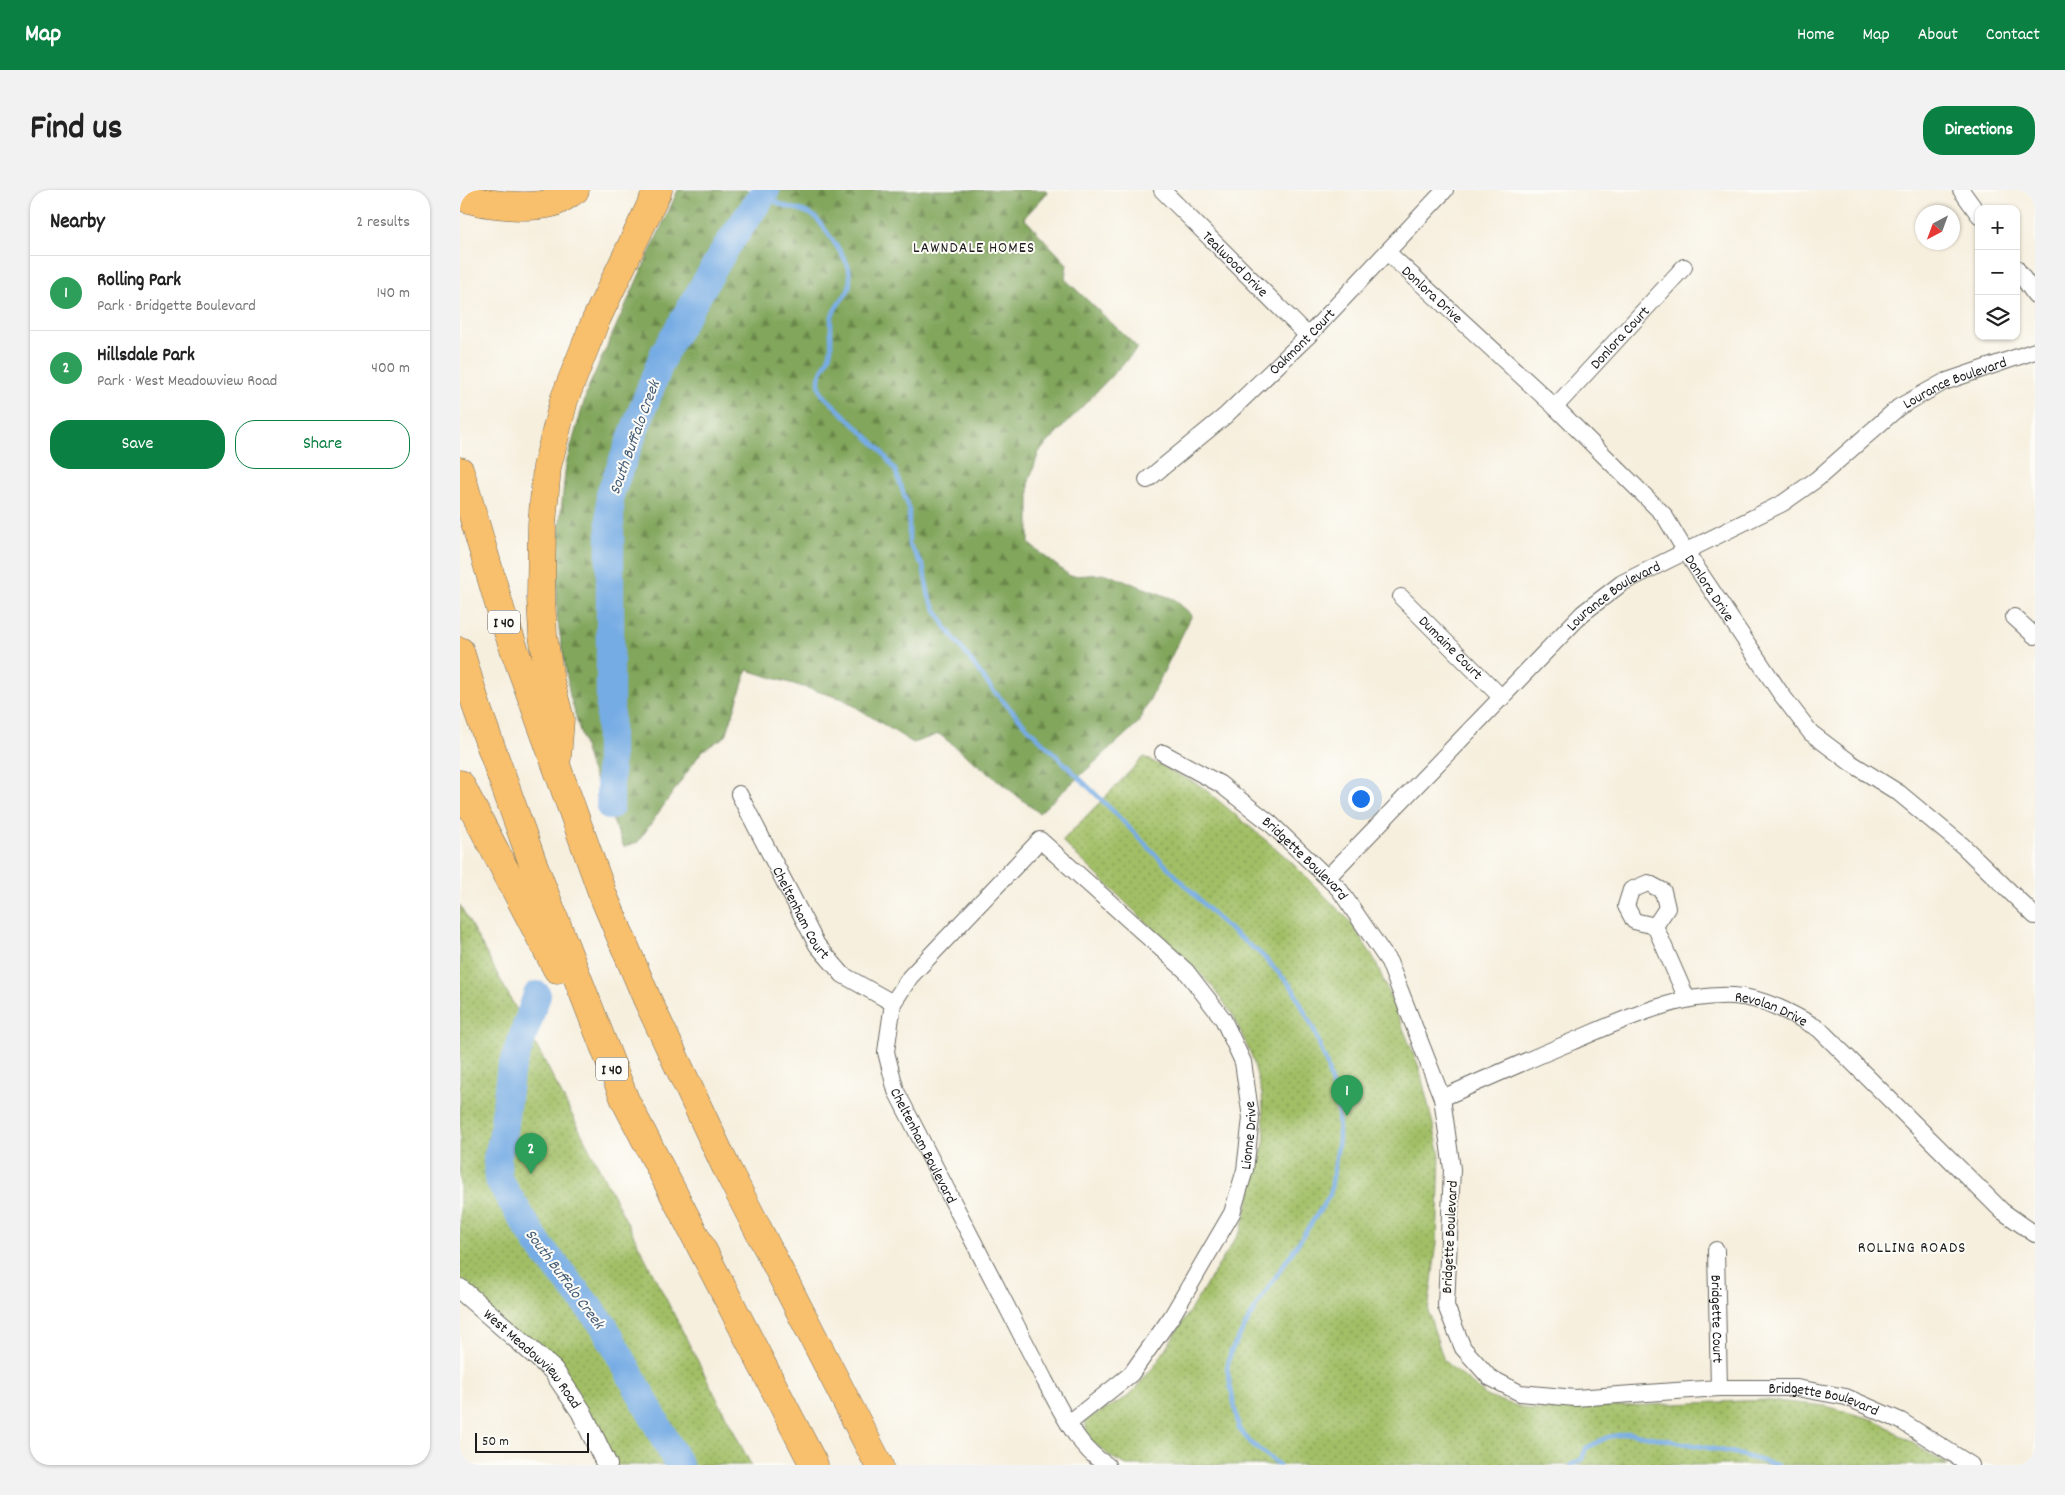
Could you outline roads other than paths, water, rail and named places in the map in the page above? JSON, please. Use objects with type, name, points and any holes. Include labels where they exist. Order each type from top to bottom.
[{"type":"highway","points":[[460,196],[487,203],[545,204],[552,203],[575,190]]},
{"type":"highway","points":[[556,770],[560,720],[550,681],[543,635],[541,598],[542,524],[547,467],[564,400],[595,322],[658,190]]},
{"type":"highway","name":"I 40","points":[[460,471],[503,618],[556,770],[603,895],[651,1008],[726,1167],[879,1465]]},
{"type":"highway","name":"I 40","points":[[460,651],[478,711],[529,852],[625,1100],[814,1465]]},
{"type":"highway","points":[[460,784],[503,862],[625,1100]]},
{"type":"street","name":"Tealwood Drive","points":[[1162,190],[1308,336]]},
{"type":"street","name":"Oakmont Court","points":[[1147,480],[1226,416],[1308,336],[1444,190]]},
{"type":"street","points":[[1962,190],[1975,209]]},
{"type":"street","name":"Donlora Drive","points":[[1388,252],[1555,407],[1664,515],[1686,552],[1781,694],[1811,733],[1851,763],[1899,792],[1963,846],[2035,916]]},
{"type":"street","name":"Donlora Court","points":[[1555,407],[1684,267]]},
{"type":"street","points":[[2020,274],[2035,295]]},
{"type":"street","name":"Lourance Boulevard","points":[[1328,877],[1583,613],[1622,583],[1784,504],[1817,479],[1899,407],[1944,382],[2035,351]]},
{"type":"street","name":"Dumaine Court","points":[[1401,597],[1502,698]]},
{"type":"street","points":[[2014,617],[2035,636]]},
{"type":"street","name":"Bridgette Boulevard","points":[[1163,753],[1220,784],[1270,823],[1328,877],[1389,962],[1442,1098],[1452,1169],[1446,1306],[1463,1348],[1489,1377],[1520,1393],[1575,1398],[1719,1388],[1797,1388],[1846,1397],[1901,1421],[1971,1465]]},
{"type":"street","name":"Cheltenham Court","points":[[740,794],[817,945],[843,975],[893,1003]]},
{"type":"street","name":"Cheltenham Boulevard","points":[[1040,840],[910,977],[893,1003],[886,1052],[896,1092],[1045,1381],[1081,1443],[1107,1465]]},
{"type":"street","name":"Lionne Drive","points":[[1040,840],[1186,970],[1197,984],[1223,1019],[1243,1062],[1251,1118],[1245,1170],[1232,1213],[1172,1316],[1131,1374],[1069,1423]]},
{"type":"street","points":[[1655,926],[1686,999]]},
{"type":"street","name":"Revolan Drive","points":[[1442,1098],[1636,1014],[1686,999],[1735,996],[1758,1001],[1786,1011],[1819,1029],[2002,1211],[2035,1234]]},
{"type":"street","name":"Bridgette Court","points":[[1716,1250],[1719,1388]]},
{"type":"street","name":"West Meadowview Road","points":[[460,1290],[553,1370],[581,1411],[606,1465]]},
{"type":"waterway","name":"South Buffalo Creek","points":[[610,806],[610,494],[664,353],[725,249],[766,190]]},
{"type":"waterway","points":[[767,190],[775,201],[815,217],[848,265],[850,285],[833,313],[830,355],[820,375],[819,386],[822,394],[879,448],[895,470],[909,509],[909,544],[923,566],[929,597],[945,626],[992,689],[1025,725],[1113,811],[1223,924],[1262,955],[1292,987],[1314,1030],[1326,1062],[1338,1110],[1339,1139],[1330,1195],[1257,1305],[1231,1351],[1227,1368],[1239,1429],[1251,1443],[1279,1465]]},
{"type":"waterway","name":"South Buffalo Creek","points":[[537,995],[510,1073],[502,1140],[497,1158],[498,1179],[538,1244],[604,1326],[679,1465]]},
{"type":"waterway","points":[[1571,1465],[1582,1459],[1586,1448],[1608,1437],[1630,1433],[1730,1452],[1777,1465]]},
{"type":"place","name":"Rolling Park","points":[[1347,1116]]},
{"type":"place","name":"Hillsdale Park","points":[[531,1174]]},
{"type":"district","name":"LAWNDALE HOMES","points":[[974,246]]},
{"type":"district","name":"ROLLING ROADS","points":[[1912,1246]]}]
